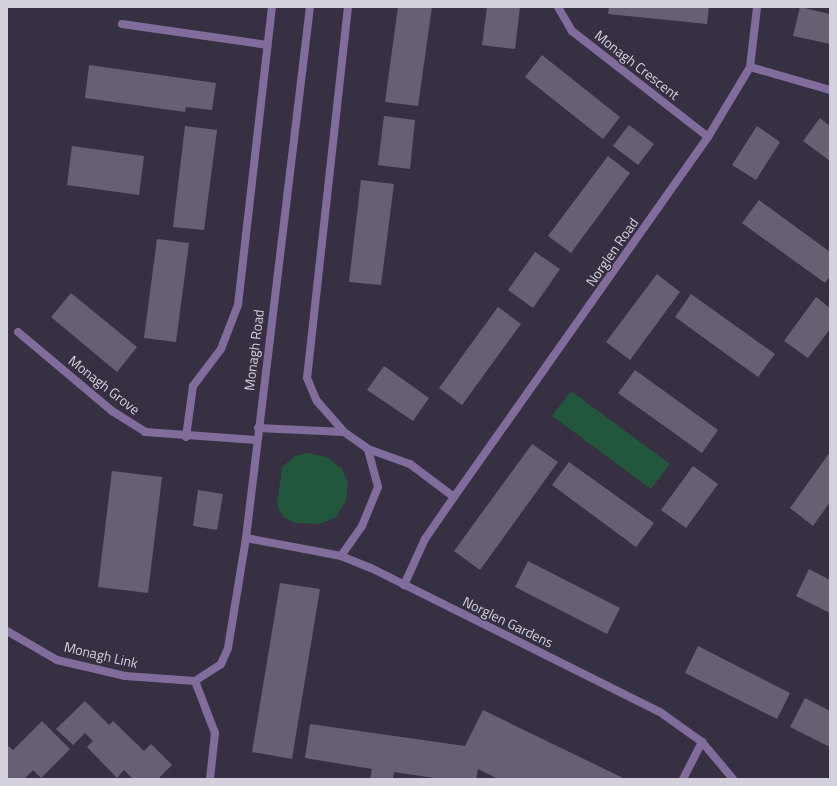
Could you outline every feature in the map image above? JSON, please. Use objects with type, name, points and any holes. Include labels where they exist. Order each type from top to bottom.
[{"type":"street","name":"Monagh Road","points":[[186,437],[193,386],[221,349],[238,305],[272,7]]},
{"type":"street","name":"Monagh Road","points":[[195,681],[216,668],[228,648],[246,538],[256,440],[310,7]]},
{"type":"street","points":[[348,7],[307,378],[316,401],[344,432],[368,449],[410,464],[454,497]]},
{"type":"street","name":"Monagh Crescent","points":[[558,7],[572,31],[708,137]]},
{"type":"street","name":"Norglen Road","points":[[404,585],[425,539],[708,137],[750,67],[757,7]]},
{"type":"street","points":[[122,24],[267,45]]},
{"type":"street","points":[[750,67],[830,90]]},
{"type":"street","name":"Monagh Grove","points":[[18,332],[112,411],[145,432],[186,437],[256,440]]},
{"type":"street","points":[[258,428],[344,432]]},
{"type":"street","points":[[341,556],[362,526],[378,487],[368,449]]},
{"type":"street","name":"Norglen Gardens","points":[[246,538],[341,556],[404,585],[660,712],[702,742],[733,779]]},
{"type":"street","name":"Monagh Link","points":[[7,631],[57,660],[125,676],[195,681]]},
{"type":"street","points":[[195,681],[215,733],[210,779]]},
{"type":"street","points":[[683,779],[702,742]]},
{"type":"green space","points":[[571,391],[670,464],[651,489],[552,416]]},
{"type":"green space","points":[[308,453],[327,457],[342,469],[348,483],[346,501],[336,517],[319,524],[295,523],[283,517],[277,505],[282,467],[295,456]]},
{"type":"building","points":[[398,7],[432,7],[418,106],[385,102]]},
{"type":"building","points":[[487,7],[520,7],[515,49],[482,45]]},
{"type":"building","points":[[609,7],[709,7],[707,24],[608,14]]},
{"type":"building","points":[[800,7],[830,14],[830,44],[793,36]]},
{"type":"building","points":[[542,55],[620,117],[603,139],[525,77]]},
{"type":"building","points":[[89,65],[216,83],[212,110],[186,107],[185,112],[85,98]]},
{"type":"building","points":[[384,116],[415,120],[410,169],[378,165]]},
{"type":"building","points":[[820,118],[830,126],[830,161],[803,141]]},
{"type":"building","points":[[629,125],[654,144],[638,165],[613,146]]},
{"type":"building","points":[[185,126],[217,130],[204,230],[173,227]]},
{"type":"building","points":[[757,126],[780,142],[756,180],[732,165]]},
{"type":"building","points":[[72,146],[144,156],[139,195],[67,185]]},
{"type":"building","points":[[608,156],[630,173],[571,253],[548,236]]},
{"type":"building","points":[[361,180],[394,184],[381,285],[349,282]]},
{"type":"building","points":[[759,200],[830,252],[830,276],[825,283],[742,223]]},
{"type":"building","points":[[157,239],[189,243],[176,342],[144,338]]},
{"type":"building","points":[[535,252],[560,269],[533,308],[508,290]]},
{"type":"building","points":[[657,274],[680,292],[630,360],[606,342]]},
{"type":"building","points":[[71,293],[137,347],[117,372],[51,317]]},
{"type":"building","points":[[691,294],[775,354],[758,377],[675,317]]},
{"type":"building","points":[[816,297],[830,308],[830,329],[808,358],[784,341]]},
{"type":"building","points":[[498,307],[521,324],[462,405],[439,388]]},
{"type":"building","points":[[384,366],[429,398],[413,421],[367,390]]},
{"type":"building","points":[[635,370],[718,430],[702,453],[618,393]]},
{"type":"building","points":[[532,444],[558,462],[480,570],[454,551]]},
{"type":"building","points":[[830,452],[830,502],[813,526],[790,508]]},
{"type":"building","points":[[569,462],[654,523],[636,547],[552,485]]},
{"type":"building","points":[[693,466],[718,484],[686,528],[661,510]]},
{"type":"building","points":[[112,471],[162,477],[148,593],[98,587]]},
{"type":"building","points":[[198,490],[223,494],[217,530],[193,526]]},
{"type":"building","points":[[528,561],[620,608],[607,634],[515,587]]},
{"type":"building","points":[[809,569],[830,580],[830,613],[796,596]]},
{"type":"building","points":[[280,583],[320,589],[292,759],[252,752]]},
{"type":"building","points":[[698,646],[790,693],[777,719],[685,673]]},
{"type":"building","points":[[805,698],[830,711],[830,747],[790,727]]},
{"type":"building","points":[[85,701],[109,725],[113,721],[144,751],[151,744],[172,765],[158,779],[133,779],[124,770],[117,778],[87,747],[93,741],[85,733],[73,745],[56,729]]},
{"type":"building","points":[[483,710],[625,779],[498,779],[478,769],[476,779],[441,779],[394,772],[393,779],[370,779],[372,769],[305,758],[310,724],[465,746]]},
{"type":"building","points":[[42,721],[70,749],[41,778],[33,770],[24,779],[7,779],[7,745],[13,750]]}]
